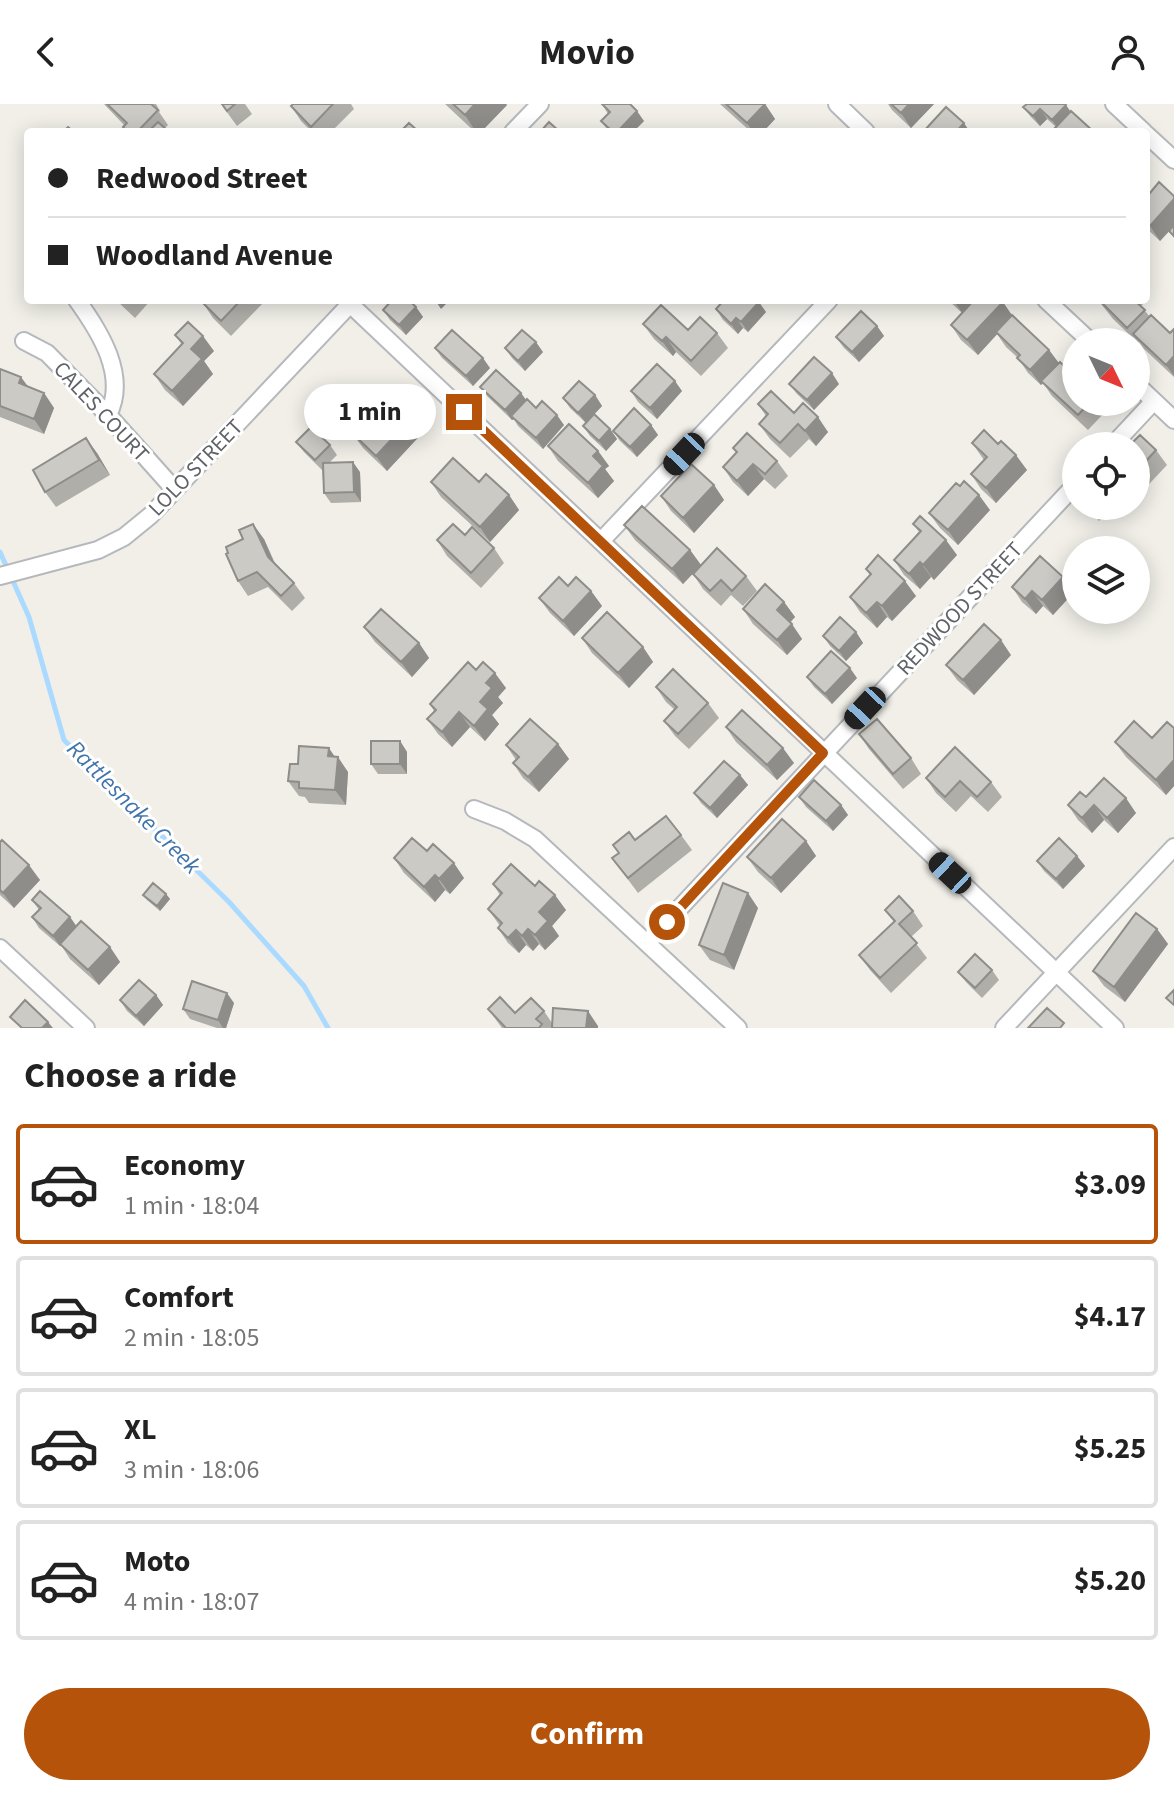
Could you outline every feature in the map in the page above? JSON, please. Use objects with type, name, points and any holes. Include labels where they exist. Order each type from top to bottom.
[{"type":"street","points":[[1114,104],[1140,128]]},
{"type":"street","points":[[516,128],[533,106]]},
{"type":"street","points":[[845,107],[863,128]]},
{"type":"street","points":[[1150,138],[1174,160]]},
{"type":"street","points":[[80,304],[104,339],[113,369],[115,402],[108,415]]},
{"type":"street","name":"LOLO STREET","points":[[0,576],[98,550],[124,537],[151,515],[350,304]]},
{"type":"street","points":[[354,304],[1115,1028]]},
{"type":"street","points":[[601,541],[825,304]]},
{"type":"street","points":[[1050,304],[1076,328]]},
{"type":"street","name":"CALES COURT","points":[[24,341],[47,353],[174,489]]},
{"type":"street","points":[[1150,397],[1174,420]]},
{"type":"street","points":[[1125,432],[1154,401]]},
{"type":"street","name":"REDWOOD STREET","points":[[647,943],[1062,499]]},
{"type":"street","points":[[474,809],[505,821],[535,839],[738,1028]]},
{"type":"street","points":[[1004,1028],[1174,847]]},
{"type":"street","points":[[0,948],[86,1028]]},
{"type":"building","points":[[107,104],[151,104],[158,110],[141,128],[124,128],[127,123]]},
{"type":"building","points":[[222,104],[235,104],[227,111]]},
{"type":"building","points":[[333,104],[311,127],[291,106]]},
{"type":"building","points":[[453,104],[475,104],[465,115]]},
{"type":"building","points":[[602,104],[630,104],[637,111],[621,128],[609,128],[601,121],[610,112]]},
{"type":"building","points":[[726,104],[765,104],[747,123]]},
{"type":"building","points":[[891,104],[909,104],[901,113]]},
{"type":"building","points":[[1027,104],[1066,105],[1052,120],[1040,109],[1033,116],[1023,107]]},
{"type":"building","points":[[946,107],[964,123],[960,128],[927,128]]},
{"type":"building","points":[[1071,111],[1090,128],[1055,128]]},
{"type":"building","points":[[1159,182],[1174,199],[1150,226],[1150,193]]},
{"type":"building","points":[[204,304],[237,304],[221,321]]},
{"type":"building","points":[[388,304],[413,304],[416,307],[399,325],[383,310]]},
{"type":"building","points":[[720,304],[757,304],[741,322],[736,318],[731,324],[716,309]]},
{"type":"building","points":[[970,304],[1001,304],[967,340],[951,325]]},
{"type":"building","points":[[1103,304],[1138,304],[1145,310],[1127,328]]},
{"type":"building","points":[[661,305],[688,330],[700,317],[717,333],[691,361],[666,337],[662,341],[643,324]]},
{"type":"building","points":[[861,311],[877,326],[852,352],[836,337]]},
{"type":"building","points":[[1012,315],[1049,350],[1030,370],[1017,358],[1020,355],[996,332]]},
{"type":"building","points":[[1151,315],[1170,333],[1174,329],[1174,356],[1166,365],[1150,350],[1150,328],[1139,328]]},
{"type":"building","points":[[188,322],[203,336],[191,349],[202,359],[172,391],[154,374],[183,343],[175,335]]},
{"type":"building","points":[[452,330],[483,358],[466,376],[435,348]]},
{"type":"building","points":[[522,330],[536,342],[518,361],[505,348]]},
{"type":"building","points":[[814,357],[832,373],[807,400],[789,384]]},
{"type":"building","points":[[1060,362],[1062,400],[1041,381]]},
{"type":"building","points":[[657,364],[675,381],[650,408],[631,391]]},
{"type":"building","points":[[0,369],[21,377],[19,383],[44,393],[34,419],[0,406]]},
{"type":"building","points":[[496,370],[521,393],[505,410],[480,387]]},
{"type":"building","points":[[579,381],[595,395],[578,413],[563,398]]},
{"type":"building","points":[[771,391],[794,413],[803,403],[818,417],[805,431],[798,424],[780,443],[759,424],[768,414],[758,404]]},
{"type":"building","points":[[391,392],[415,414],[376,456],[352,433]]},
{"type":"building","points":[[527,399],[536,408],[542,401],[557,415],[536,438],[511,416]]},
{"type":"building","points":[[634,408],[651,425],[630,447],[613,431]]},
{"type":"building","points":[[594,414],[610,429],[599,441],[583,426]]},
{"type":"building","points":[[569,424],[598,451],[593,456],[603,466],[588,483],[548,446]]},
{"type":"building","points":[[311,427],[330,445],[315,460],[296,442]]},
{"type":"building","points":[[984,430],[998,444],[1001,441],[1016,455],[986,488],[971,474],[987,457],[972,443]]},
{"type":"building","points":[[747,433],[777,461],[765,474],[753,464],[737,481],[723,467],[737,452],[733,448]]},
{"type":"building","points":[[86,438],[99,460],[45,492],[33,470]]},
{"type":"building","points":[[453,458],[479,482],[486,474],[509,495],[480,527],[431,482]]},
{"type":"building","points":[[353,462],[354,492],[324,493],[323,463]]},
{"type":"building","points":[[691,464],[714,485],[683,518],[661,496]]},
{"type":"building","points":[[964,481],[979,495],[948,530],[929,513],[956,483],[960,486]]},
{"type":"building","points":[[642,506],[690,550],[672,569],[624,525]]},
{"type":"building","points":[[920,516],[946,540],[923,565],[920,562],[909,574],[894,560],[921,531],[913,524]]},
{"type":"building","points":[[253,524],[268,557],[294,583],[281,596],[257,572],[238,581],[226,554],[226,547],[243,539],[239,530]]},
{"type":"building","points":[[453,524],[465,535],[472,527],[494,548],[471,573],[437,540]]},
{"type":"building","points":[[717,548],[746,576],[732,591],[721,580],[710,591],[693,574]]},
{"type":"building","points":[[878,555],[905,581],[882,606],[877,602],[866,613],[850,597],[871,574],[866,569]]},
{"type":"building","points":[[1040,556],[1062,576],[1042,600],[1032,591],[1025,599],[1012,587]]},
{"type":"building","points":[[559,577],[568,586],[576,577],[591,591],[563,621],[539,598]]},
{"type":"building","points":[[765,584],[784,602],[777,610],[792,624],[777,640],[743,609]]},
{"type":"building","points":[[381,609],[419,643],[401,662],[364,627]]},
{"type":"building","points":[[607,612],[643,647],[618,673],[582,638]]},
{"type":"building","points":[[840,617],[856,632],[839,651],[823,636]]},
{"type":"building","points":[[984,624],[1001,640],[963,680],[946,665]]},
{"type":"building","points":[[831,651],[850,668],[825,694],[807,677]]},
{"type":"building","points":[[468,662],[476,670],[483,662],[495,673],[486,683],[492,688],[480,702],[488,709],[474,726],[459,712],[442,732],[427,719],[436,710],[430,704]]},
{"type":"building","points":[[673,669],[708,703],[678,734],[664,721],[677,707],[656,687]]},
{"type":"building","points":[[742,710],[783,748],[767,765],[726,727]]},
{"type":"building","points":[[530,719],[558,744],[528,777],[513,763],[519,757],[506,745]]},
{"type":"building","points":[[877,719],[911,758],[893,774],[859,734]]},
{"type":"building","points":[[1134,721],[1152,738],[1167,722],[1174,728],[1174,760],[1156,780],[1115,742]]},
{"type":"building","points":[[371,741],[400,741],[400,764],[371,764]]},
{"type":"building","points":[[299,746],[329,748],[328,756],[338,757],[335,790],[299,788],[299,782],[288,781],[290,764],[298,764]]},
{"type":"building","points":[[955,747],[991,782],[977,797],[960,781],[945,797],[926,778]]},
{"type":"building","points":[[724,761],[740,775],[710,808],[694,793]]},
{"type":"building","points":[[1104,778],[1126,798],[1107,818],[1094,805],[1082,818],[1068,805],[1080,792],[1086,797]]},
{"type":"building","points":[[814,780],[841,805],[826,821],[799,797]]},
{"type":"building","points":[[666,816],[681,835],[628,878],[612,858],[619,853],[613,845],[629,832],[635,840]]},
{"type":"building","points":[[782,819],[806,841],[771,878],[747,857]]},
{"type":"building","points":[[412,838],[427,851],[433,844],[454,863],[439,879],[435,875],[424,887],[394,858]]},
{"type":"building","points":[[1059,838],[1077,856],[1056,879],[1037,861]]},
{"type":"building","points":[[2,840],[29,865],[3,893],[0,890]]},
{"type":"building","points":[[511,864],[535,886],[539,881],[555,895],[539,912],[548,921],[535,935],[528,929],[522,936],[516,930],[508,938],[498,928],[502,923],[488,909],[502,893],[493,884]]},
{"type":"building","points":[[153,883],[166,894],[157,906],[143,895]]},
{"type":"building","points":[[723,883],[748,893],[724,955],[699,945]]},
{"type":"building","points":[[40,891],[70,917],[53,936],[32,917],[41,908],[32,900]]},
{"type":"building","points":[[899,896],[913,911],[899,924],[917,943],[880,978],[859,955],[895,921],[885,910]]},
{"type":"building","points":[[1136,913],[1157,929],[1114,987],[1093,971]]},
{"type":"building","points":[[81,921],[110,947],[88,970],[60,944]]},
{"type":"building","points":[[975,954],[992,970],[975,988],[958,972]]},
{"type":"building","points":[[139,980],[156,995],[136,1016],[120,1000]]},
{"type":"building","points":[[192,981],[227,993],[218,1020],[183,1009]]},
{"type":"building","points":[[1174,990],[1174,1005],[1166,998]]},
{"type":"building","points":[[500,997],[515,1013],[531,998],[544,1011],[536,1019],[542,1024],[539,1028],[506,1028],[488,1009]]},
{"type":"building","points":[[25,1000],[48,1022],[42,1028],[22,1028],[10,1017]]},
{"type":"building","points":[[553,1008],[588,1011],[586,1028],[552,1028]]},
{"type":"building","points":[[1047,1008],[1064,1023],[1060,1028],[1028,1028]]},
{"type":"waterway","name":"Rattlesnake Creek","points":[[0,552],[29,617],[64,740],[229,902],[304,986],[328,1028]]},
{"type":"route","points":[[464,412],[823,753],[667,922]]}]
